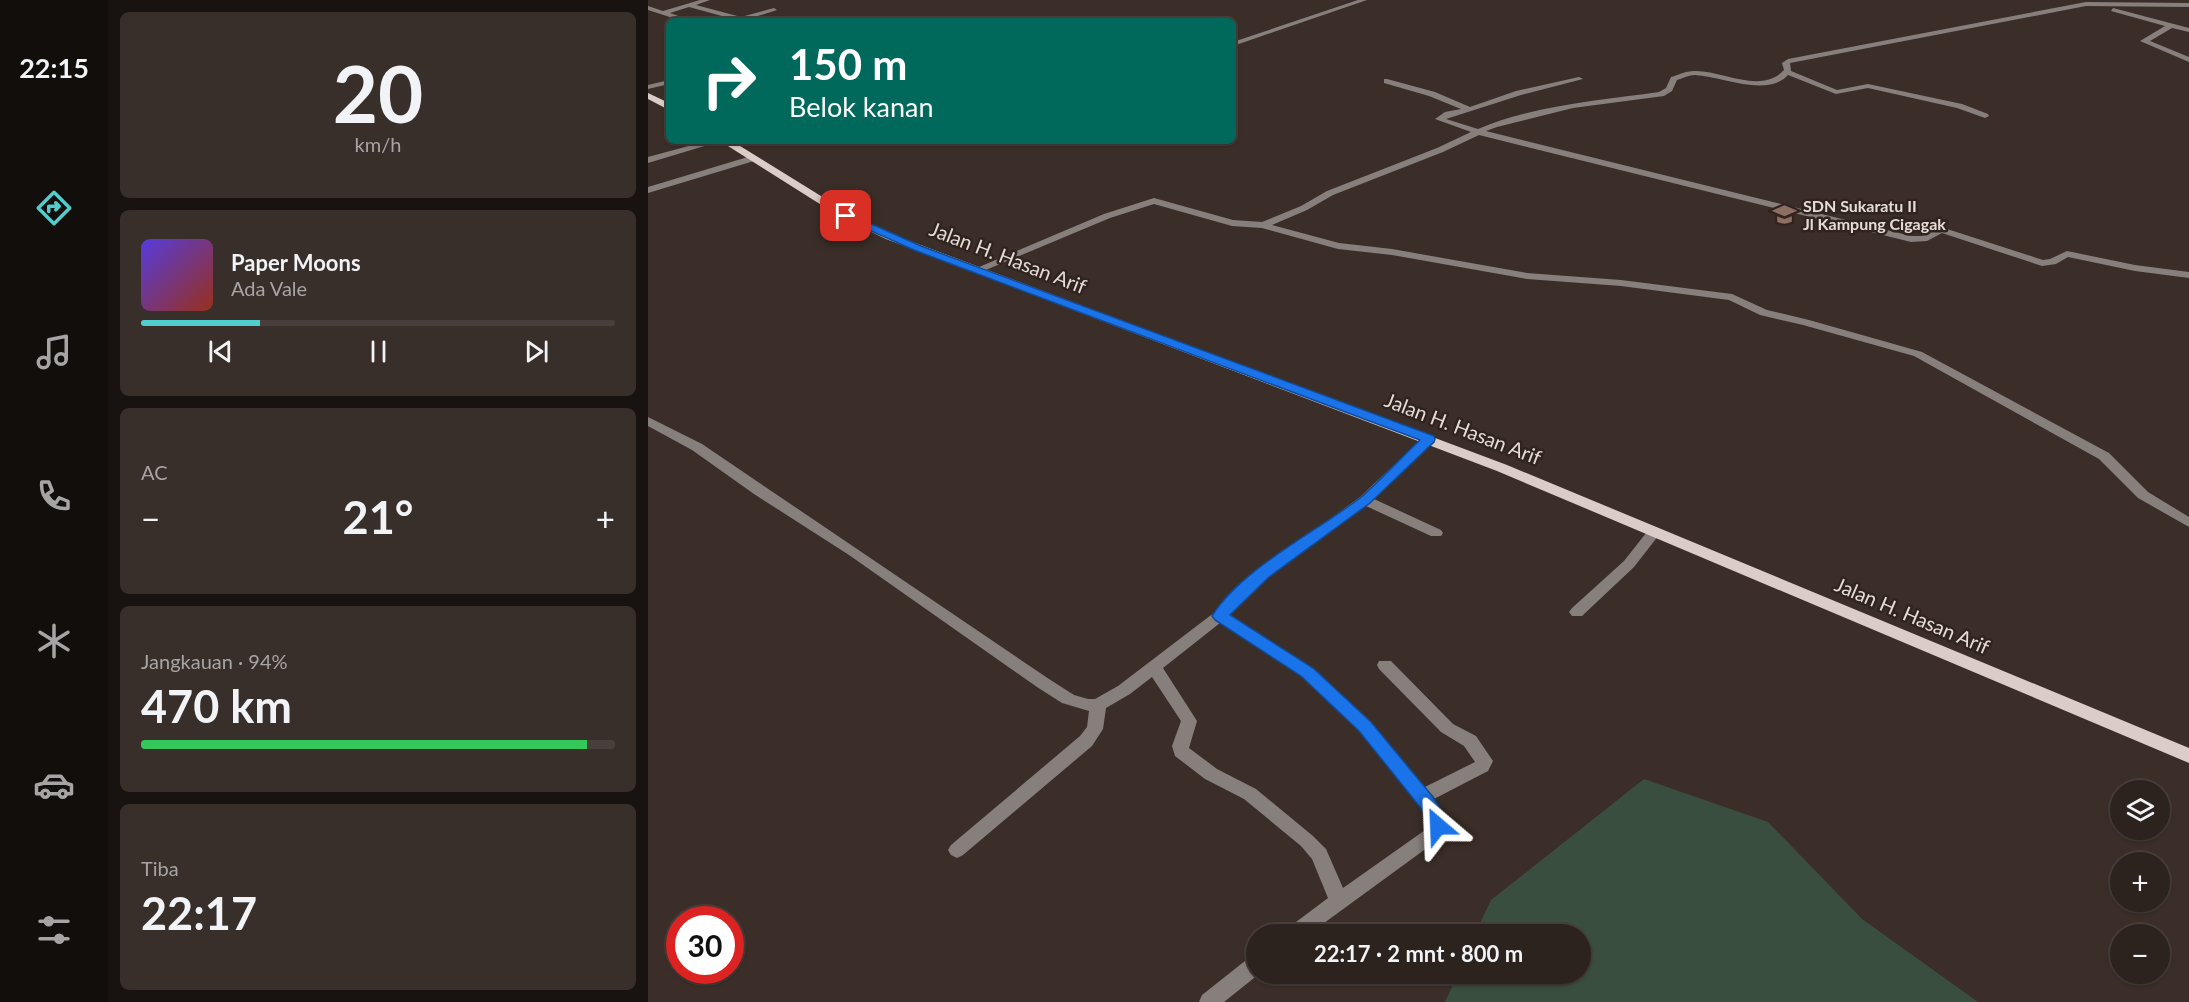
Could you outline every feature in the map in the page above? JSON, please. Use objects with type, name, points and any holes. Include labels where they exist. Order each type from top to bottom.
[{"type":"main road","points":[[648,96],[666,105]]},
{"type":"main road","name":"Jalan H. Hasan Arif","points":[[729,144],[867,227],[1429,439],[1655,531],[2189,756]]},
{"type":"street","points":[[662,13],[707,0]]},
{"type":"street","points":[[1236,43],[1364,0]]},
{"type":"street","points":[[2069,0],[2189,30]]},
{"type":"street","points":[[648,7],[664,2]]},
{"type":"street","points":[[1263,225],[1304,208],[1330,193],[1440,150],[1494,125],[1573,106],[1661,94],[1669,89],[1674,79],[1690,73],[1758,82],[1777,80],[1787,72],[1788,62],[2086,4],[2189,5]]},
{"type":"street","points":[[688,5],[730,18]]},
{"type":"street","points":[[648,7],[679,18]]},
{"type":"street","points":[[744,18],[774,10]]},
{"type":"street","points":[[2172,25],[2144,41],[2189,60]]},
{"type":"street","points":[[1787,72],[1836,92],[1868,86],[1896,94],[1959,106],[1984,116]]},
{"type":"street","points":[[1579,79],[1519,93],[1470,110],[1448,114],[1439,119],[1478,132],[1911,239],[1924,239],[1941,230],[2042,263],[2052,262],[2061,255],[2067,254],[2135,268],[2189,275]]},
{"type":"street","points":[[1388,81],[1432,94],[1470,110]]},
{"type":"street","points":[[648,87],[666,83]]},
{"type":"street","points":[[648,160],[706,144]]},
{"type":"street","points":[[650,185],[662,185],[751,159]]},
{"type":"street","points":[[977,270],[1047,240],[1150,201],[1165,202],[1232,223],[1263,225],[1338,246],[1392,252],[1527,276],[1610,282],[1732,297],[1764,313],[1805,322],[1918,354],[2104,456],[2143,495],[2189,523]]},
{"type":"street","points":[[648,421],[697,447],[759,491],[863,558],[1043,683],[1079,704],[1098,705],[1155,668],[1220,616],[1264,573],[1365,500],[1429,439]]},
{"type":"street","points":[[1365,500],[1436,533]]},
{"type":"street","points":[[1577,612],[1621,572],[1655,531]]},
{"type":"street","points":[[1220,616],[1307,672],[1365,726],[1422,796],[1438,821],[1436,832],[1308,924]]},
{"type":"street","points":[[1385,665],[1447,728],[1470,741],[1484,761],[1482,766],[1422,796]]},
{"type":"street","points":[[1155,668],[1189,721],[1179,746],[1181,751],[1211,774],[1250,794],[1307,841],[1319,854],[1339,901]]},
{"type":"street","points":[[957,850],[1086,741],[1095,729],[1098,705]]},
{"type":"street","points":[[1209,1002],[1246,972]]},
{"type":"green space","points":[[1644,779],[1768,822],[1862,919],[1978,1002],[1445,1002],[1453,984],[1591,984],[1591,924],[1480,924],[1491,900]]},
{"type":"place","name":"SDN Sukaratu II Jl Kampung Cigagak","points":[[1785,215]]},
{"type":"route","points":[[846,216],[917,248],[1429,439],[1384,479],[1365,500],[1264,573],[1220,616],[1267,644],[1307,672],[1365,726],[1426,802],[1438,821],[1438,826]]}]
